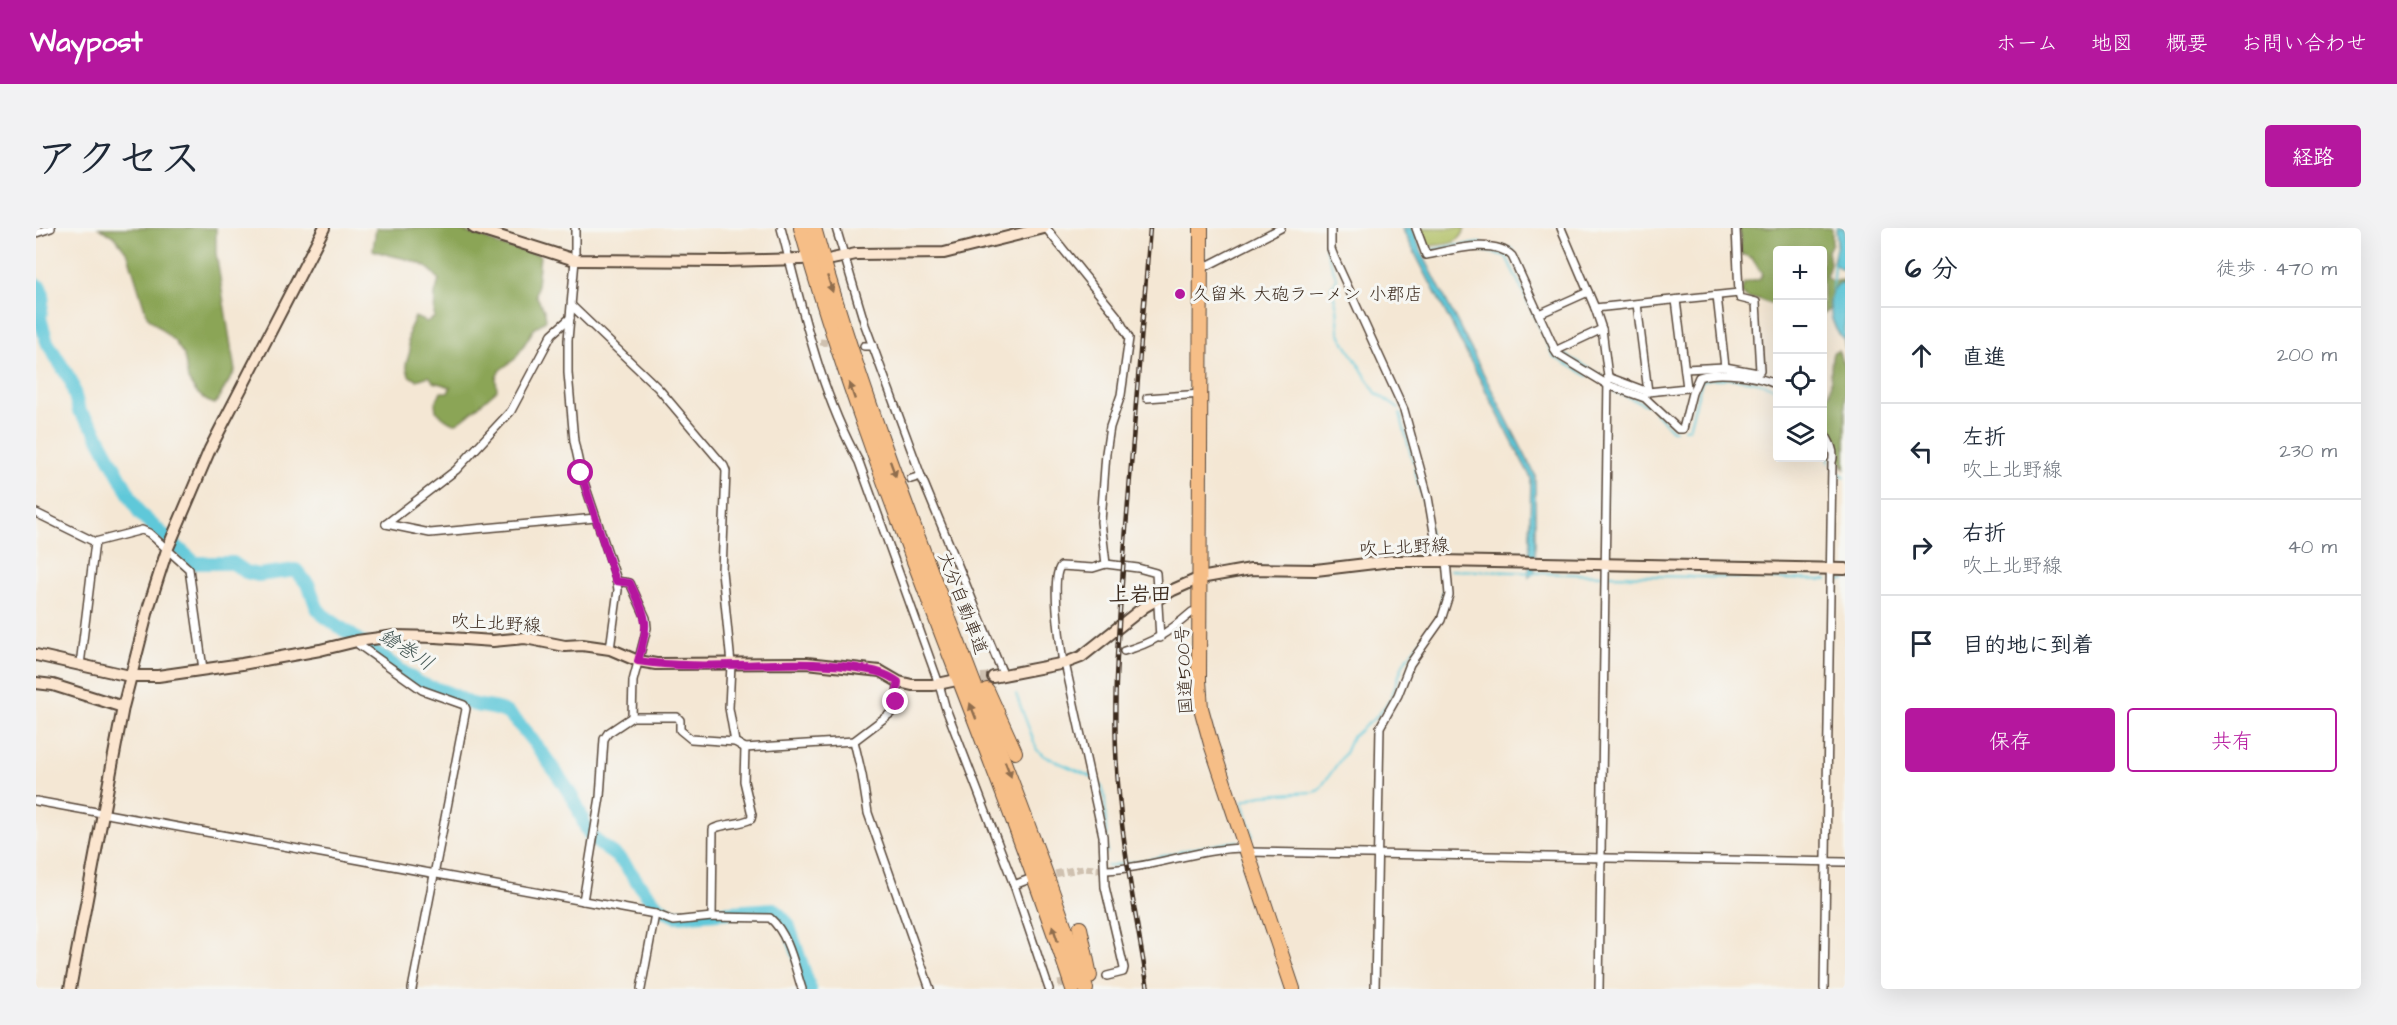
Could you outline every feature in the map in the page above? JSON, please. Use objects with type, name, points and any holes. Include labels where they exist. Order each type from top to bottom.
[{"type":"highway","name":"大分自動車道","points":[[801,228],[850,387],[882,478],[1009,806],[1073,989]]},
{"type":"highway","name":"大分自動車道","points":[[814,228],[862,383],[927,560],[1021,801],[1086,989]]},
{"type":"highway","name":"国道500号","points":[[1201,228],[1201,708],[1293,989]]},
{"type":"highway","points":[[927,560],[1015,752]]},
{"type":"highway","points":[[1080,928],[1094,989]]},
{"type":"main road","points":[[70,989],[101,814],[123,707],[168,548],[210,449],[324,228]]},
{"type":"main road","points":[[474,228],[575,260],[802,259]]},
{"type":"main road","points":[[837,257],[944,254],[1021,231],[1045,228]]},
{"type":"main road","name":"吹上北野線","points":[[998,676],[1064,663],[1081,657],[1157,600],[1200,578],[1251,569],[1316,570],[1391,561],[1442,561],[1845,569]]},
{"type":"main road","name":"吹上北野線","points":[[36,655],[130,676],[158,676],[395,636],[493,641],[525,638],[565,646],[582,645],[610,649],[638,661],[656,664],[834,665],[880,671],[898,682],[921,686],[952,681]]},
{"type":"main road","points":[[36,683],[53,685],[123,707]]},
{"type":"street","points":[[36,233],[51,228]]},
{"type":"street","points":[[576,228],[568,372],[574,441],[581,473],[618,590],[610,649]]},
{"type":"street","points":[[781,228],[841,429],[873,494],[945,706],[1014,885],[1049,987],[1058,984]]},
{"type":"street","points":[[836,228],[837,257],[998,676]]},
{"type":"street","points":[[1045,228],[1117,315],[1129,338],[1121,394],[1110,427],[1106,453],[1101,522],[1106,564]]},
{"type":"street","points":[[1201,269],[1281,228]]},
{"type":"street","points":[[1331,228],[1331,249],[1335,259],[1404,410],[1428,497],[1449,595],[1441,620],[1410,664],[1398,695],[1380,728],[1375,989]]},
{"type":"street","points":[[1416,228],[1426,255],[1475,246],[1508,251],[1512,255],[1557,354],[1645,398],[1678,429],[1683,429],[1689,390],[1676,300]]},
{"type":"street","points":[[1561,228],[1602,329],[1608,381],[1599,989]]},
{"type":"street","points":[[1685,369],[1725,367],[1758,373],[1760,371],[1756,302],[1740,298],[1739,293],[1736,228]]},
{"type":"street","points":[[1539,314],[1588,292]]},
{"type":"street","points":[[1595,308],[1739,293]]},
{"type":"street","points":[[1717,296],[1725,367]]},
{"type":"street","points":[[1637,304],[1648,392]]},
{"type":"street","points":[[572,306],[658,388],[726,471],[722,571],[731,664],[728,701],[735,742]]},
{"type":"street","points":[[570,318],[552,334],[512,411],[456,470],[386,524],[430,533],[596,518]]},
{"type":"street","points":[[1555,351],[1602,329]]},
{"type":"street","points":[[864,346],[873,346]]},
{"type":"street","points":[[1608,381],[1648,392],[1689,390],[1704,375],[1743,376],[1773,384]]},
{"type":"street","points":[[1147,398],[1201,394]]},
{"type":"street","points":[[1824,989],[1832,462],[1834,457],[1827,437]]},
{"type":"street","points":[[911,479],[921,476]]},
{"type":"street","points":[[36,513],[95,542],[142,530],[149,532],[168,548],[189,569],[203,669]]},
{"type":"street","points":[[80,665],[95,542]]},
{"type":"street","points":[[1107,976],[1123,972],[1124,968],[1105,887],[1103,836],[1064,663],[1057,606],[1058,567],[1093,568],[1106,564],[1138,567],[1156,573],[1160,638]]},
{"type":"street","points":[[616,581],[630,583],[646,618],[646,636],[633,681],[632,717]]},
{"type":"street","points":[[1124,651],[1160,638],[1192,612]]},
{"type":"street","points":[[357,641],[359,645],[422,690],[464,705],[466,709],[432,874],[412,989]]},
{"type":"street","points":[[583,901],[600,797],[604,740],[608,733],[632,717],[677,717],[680,720],[680,730],[691,739],[735,742],[745,748],[854,741],[891,713],[896,702],[898,682]]},
{"type":"street","points":[[854,741],[868,813],[930,989]]},
{"type":"street","points":[[712,917],[713,829],[717,826],[737,825],[751,819],[752,815],[744,781],[745,748]]},
{"type":"street","points":[[36,801],[655,914],[673,921],[712,917],[770,918],[776,923],[788,945],[802,989]]},
{"type":"street","points":[[1107,870],[1143,865],[1200,852],[1246,850],[1845,862]]},
{"type":"street","points":[[1014,885],[1026,880]]},
{"type":"street","points":[[641,989],[655,914]]},
{"type":"green space","points":[[99,228],[216,228],[216,253],[235,371],[215,404],[196,392],[188,380],[184,355],[175,342],[147,316],[128,254],[115,237]]},
{"type":"green space","points":[[376,228],[452,228],[485,238],[498,245],[540,255],[536,295],[545,312],[546,320],[534,329],[515,359],[500,370],[496,378],[497,390],[459,422],[453,423],[436,411],[435,403],[441,392],[448,392],[451,387],[434,382],[429,376],[417,380],[409,376],[406,364],[410,351],[409,330],[415,317],[426,322],[434,318],[435,294],[439,280],[433,272],[418,263],[373,250]]},
{"type":"green space","points":[[1421,228],[1465,228],[1456,241],[1428,246]]},
{"type":"green space","points":[[1739,228],[1832,228],[1832,243],[1828,251],[1830,264],[1827,274],[1827,246],[1773,246],[1773,303],[1770,304],[1759,299],[1748,299],[1741,293],[1744,283],[1760,279],[1762,274],[1752,258],[1741,254]]},
{"type":"green space","points":[[1827,278],[1831,281],[1845,280],[1845,293],[1831,299],[1830,309],[1827,311]]},
{"type":"green space","points":[[1838,351],[1845,365],[1845,470],[1827,432],[1827,396],[1831,384],[1833,353]]},
{"type":"water","points":[[1402,228],[1412,228],[1424,257],[1535,475],[1535,570],[1529,577],[1531,478]]},
{"type":"water","points":[[1836,228],[1845,228],[1845,269],[1840,269],[1833,263],[1837,243]]},
{"type":"water","points":[[1840,283],[1845,283],[1845,349],[1844,340],[1835,328],[1830,312],[1831,295]]},
{"type":"waterway","points":[[1325,228],[1325,248],[1337,279],[1331,287],[1337,307],[1339,331],[1345,344]]},
{"type":"waterway","points":[[1427,251],[1483,243]]},
{"type":"waterway","points":[[1503,247],[1512,249],[1515,255]]},
{"type":"waterway","points":[[1477,249],[1506,256],[1554,357],[1588,376]]},
{"type":"waterway","points":[[1832,291],[1834,264]]},
{"type":"waterway","name":"鎗巻川","points":[[36,285],[40,287],[43,295],[40,318],[47,342],[71,381],[79,411],[93,427],[140,514],[195,563],[233,563],[246,572],[258,575],[296,570],[309,586],[317,608],[323,615],[417,682],[470,703],[507,713],[523,729],[554,770],[576,804],[589,833],[622,861],[655,903],[677,916],[774,909],[788,924],[810,989]]},
{"type":"waterway","points":[[1347,346],[1376,393],[1399,409]]},
{"type":"waterway","points":[[1561,352],[1604,377]]},
{"type":"waterway","points":[[1684,429],[1689,428],[1702,380],[1741,379],[1773,388]]},
{"type":"waterway","points":[[1614,391],[1647,405]]},
{"type":"waterway","points":[[1654,411],[1672,430],[1675,430]]},
{"type":"waterway","points":[[1400,414],[1413,462]]},
{"type":"waterway","points":[[1827,447],[1829,463]]},
{"type":"waterway","points":[[1414,467],[1426,511],[1432,555]]},
{"type":"waterway","points":[[1835,470],[1845,477]]},
{"type":"waterway","points":[[1247,838],[1253,836],[1243,801],[1261,795],[1319,790],[1345,753],[1352,737],[1377,716],[1390,700],[1404,662],[1437,620],[1444,583],[1441,570],[1444,570]]},
{"type":"waterway","points":[[1450,570],[1602,575]]},
{"type":"waterway","points":[[1608,575],[1827,580]]},
{"type":"waterway","points":[[1833,580],[1845,580]]},
{"type":"waterway","points":[[1016,694],[1037,750],[1044,756],[1094,778],[1102,786],[1105,799],[1107,853]]},
{"type":"waterway","points":[[1107,866],[1238,841]]},
{"type":"tunnel","points":[[820,342],[837,343]]},
{"type":"tunnel","points":[[966,679],[993,677]]},
{"type":"tunnel","points":[[1045,876],[1083,868],[1107,870]]},
{"type":"tunnel","points":[[1058,984],[1072,982]]},
{"type":"railway","points":[[1148,989],[1124,840],[1115,722],[1120,611],[1150,228]]},
{"type":"place","name":"久留米 大砲ラーメン 小郡店","points":[[1180,294]]},
{"type":"district","name":"上岩田","points":[[1140,594]]},
{"type":"route","points":[[581,473],[616,581],[625,580],[630,583],[646,618],[646,636],[638,661],[696,665],[807,663],[880,671],[898,682],[896,702]]}]
